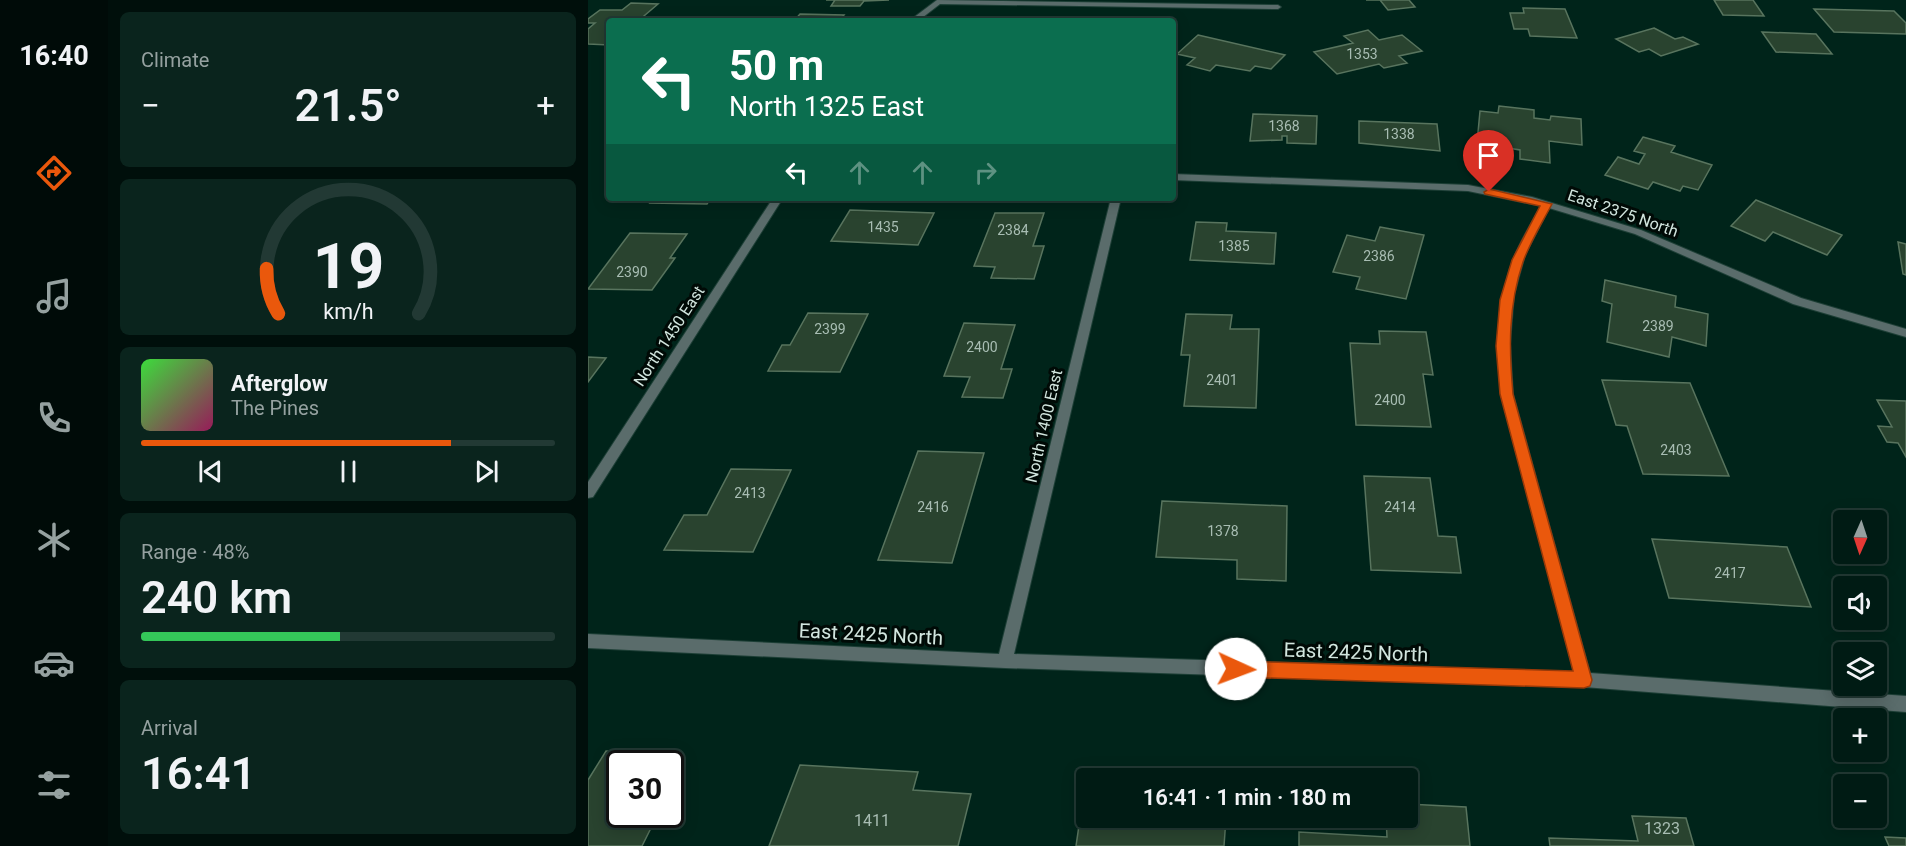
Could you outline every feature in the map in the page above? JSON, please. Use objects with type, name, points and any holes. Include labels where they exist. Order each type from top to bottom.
[{"type":"street","points":[[917,18],[940,1],[1278,7]]},
{"type":"street","name":"East 2375 North","points":[[1176,177],[1468,188],[1546,204],[1638,232],[1797,301],[1906,333]]},
{"type":"street","name":"North 1450 East","points":[[588,493],[776,201]]},
{"type":"street","name":"North 1400 East","points":[[1005,661],[1115,201]]},
{"type":"street","points":[[1546,204],[1518,260],[1506,300],[1502,346],[1507,394],[1584,680]]},
{"type":"street","name":"East 2425 North","points":[[588,641],[1005,661],[1584,680],[1906,704]]},
{"type":"building","points":[[835,0],[889,0],[864,1],[860,6],[831,6]]},
{"type":"building","points":[[1380,0],[1409,0],[1415,7],[1388,10]]},
{"type":"building","points":[[1714,0],[1753,0],[1764,16],[1723,15]]},
{"type":"building","points":[[631,3],[658,4],[642,18],[606,18],[606,45],[588,44],[588,29],[595,23],[588,23],[588,19],[600,10],[622,10]]},
{"type":"building","points":[[1523,8],[1565,9],[1577,38],[1530,36],[1528,29],[1514,29],[1510,13],[1524,13]]},
{"type":"building","points":[[1814,9],[1894,11],[1906,23],[1906,34],[1834,32]]},
{"type":"building","points":[[800,14],[844,15],[842,18],[797,18]]},
{"type":"building","points":[[1654,28],[1675,39],[1683,37],[1698,44],[1661,56],[1649,49],[1639,52],[1616,39]]},
{"type":"building","points":[[1368,30],[1379,40],[1402,35],[1422,51],[1399,56],[1407,63],[1384,68],[1379,64],[1337,74],[1314,52],[1353,43],[1344,36]]},
{"type":"building","points":[[1762,32],[1816,34],[1832,54],[1776,52]]},
{"type":"building","points":[[1198,35],[1285,55],[1271,69],[1255,66],[1250,71],[1216,65],[1210,71],[1187,65],[1195,58],[1177,54]]},
{"type":"building","points":[[1499,106],[1534,110],[1534,118],[1550,120],[1551,116],[1581,119],[1582,145],[1549,141],[1550,163],[1520,159],[1520,150],[1477,143],[1480,111],[1498,113]]},
{"type":"building","points":[[1253,114],[1317,116],[1316,144],[1287,143],[1287,136],[1282,136],[1282,140],[1250,141]]},
{"type":"building","points":[[1359,121],[1437,124],[1440,151],[1359,143]]},
{"type":"building","points":[[1643,137],[1675,146],[1671,152],[1712,165],[1698,190],[1683,186],[1680,191],[1653,182],[1648,189],[1605,175],[1618,157],[1639,164],[1645,154],[1634,151]]},
{"type":"building","points":[[1756,200],[1842,235],[1827,255],[1773,232],[1765,241],[1731,226]]},
{"type":"building","points":[[652,201],[709,201],[707,204],[650,203]]},
{"type":"building","points":[[850,210],[934,213],[918,245],[831,241]]},
{"type":"building","points":[[995,213],[1044,213],[1033,246],[1044,246],[1034,279],[991,278],[995,267],[974,266]]},
{"type":"building","points":[[1196,222],[1227,223],[1226,231],[1276,233],[1274,264],[1190,260]]},
{"type":"building","points":[[1380,227],[1424,235],[1406,299],[1356,289],[1360,277],[1333,272],[1347,235],[1375,241]]},
{"type":"building","points":[[630,233],[687,234],[670,258],[675,258],[652,290],[588,289]]},
{"type":"building","points":[[1898,242],[1906,244],[1906,275],[1903,274]]},
{"type":"building","points":[[1605,280],[1676,296],[1675,307],[1708,314],[1706,346],[1672,337],[1669,357],[1607,342],[1612,304],[1602,301]]},
{"type":"building","points":[[808,313],[868,314],[840,372],[768,371],[782,345],[790,345]]},
{"type":"building","points":[[1186,314],[1232,315],[1230,329],[1259,329],[1256,408],[1184,406],[1190,355],[1181,355]]},
{"type":"building","points":[[964,323],[1015,325],[1001,369],[1012,369],[1003,398],[962,397],[970,377],[944,376]]},
{"type":"building","points":[[1379,331],[1426,332],[1433,375],[1423,374],[1431,427],[1356,425],[1350,343],[1380,344]]},
{"type":"building","points":[[588,357],[606,358],[588,382]]},
{"type":"building","points":[[1602,380],[1690,383],[1729,476],[1643,474],[1627,426],[1616,425]]},
{"type":"building","points":[[1877,400],[1906,401],[1906,457],[1898,443],[1887,442],[1878,426],[1892,427]]},
{"type":"building","points":[[918,451],[984,453],[952,563],[878,560]]},
{"type":"building","points":[[731,469],[791,470],[753,552],[664,550],[684,515],[707,515]]},
{"type":"building","points":[[1364,476],[1430,478],[1438,536],[1456,537],[1461,573],[1371,570]]},
{"type":"building","points":[[1162,501],[1287,506],[1286,581],[1237,579],[1237,560],[1156,557]]},
{"type":"building","points":[[1652,539],[1787,547],[1811,607],[1669,598]]},
{"type":"building","points":[[606,751],[606,828],[651,828],[642,846],[588,846],[588,780]]},
{"type":"building","points":[[800,765],[918,772],[913,790],[971,794],[958,846],[769,846]]},
{"type":"building","points":[[1418,805],[1466,807],[1470,846],[1299,846],[1299,832],[1387,837],[1387,828],[1418,828]]},
{"type":"building","points":[[1632,816],[1686,818],[1694,846],[1550,846],[1549,838],[1638,841]]},
{"type":"building","points":[[1079,828],[1225,828],[1224,846],[1076,846]]},
{"type":"building","points":[[1885,837],[1906,838],[1906,846],[1889,846]]},
{"type":"route","points":[[1236,669],[1584,680],[1507,394],[1502,346],[1506,300],[1518,260],[1546,204],[1489,192]]}]
